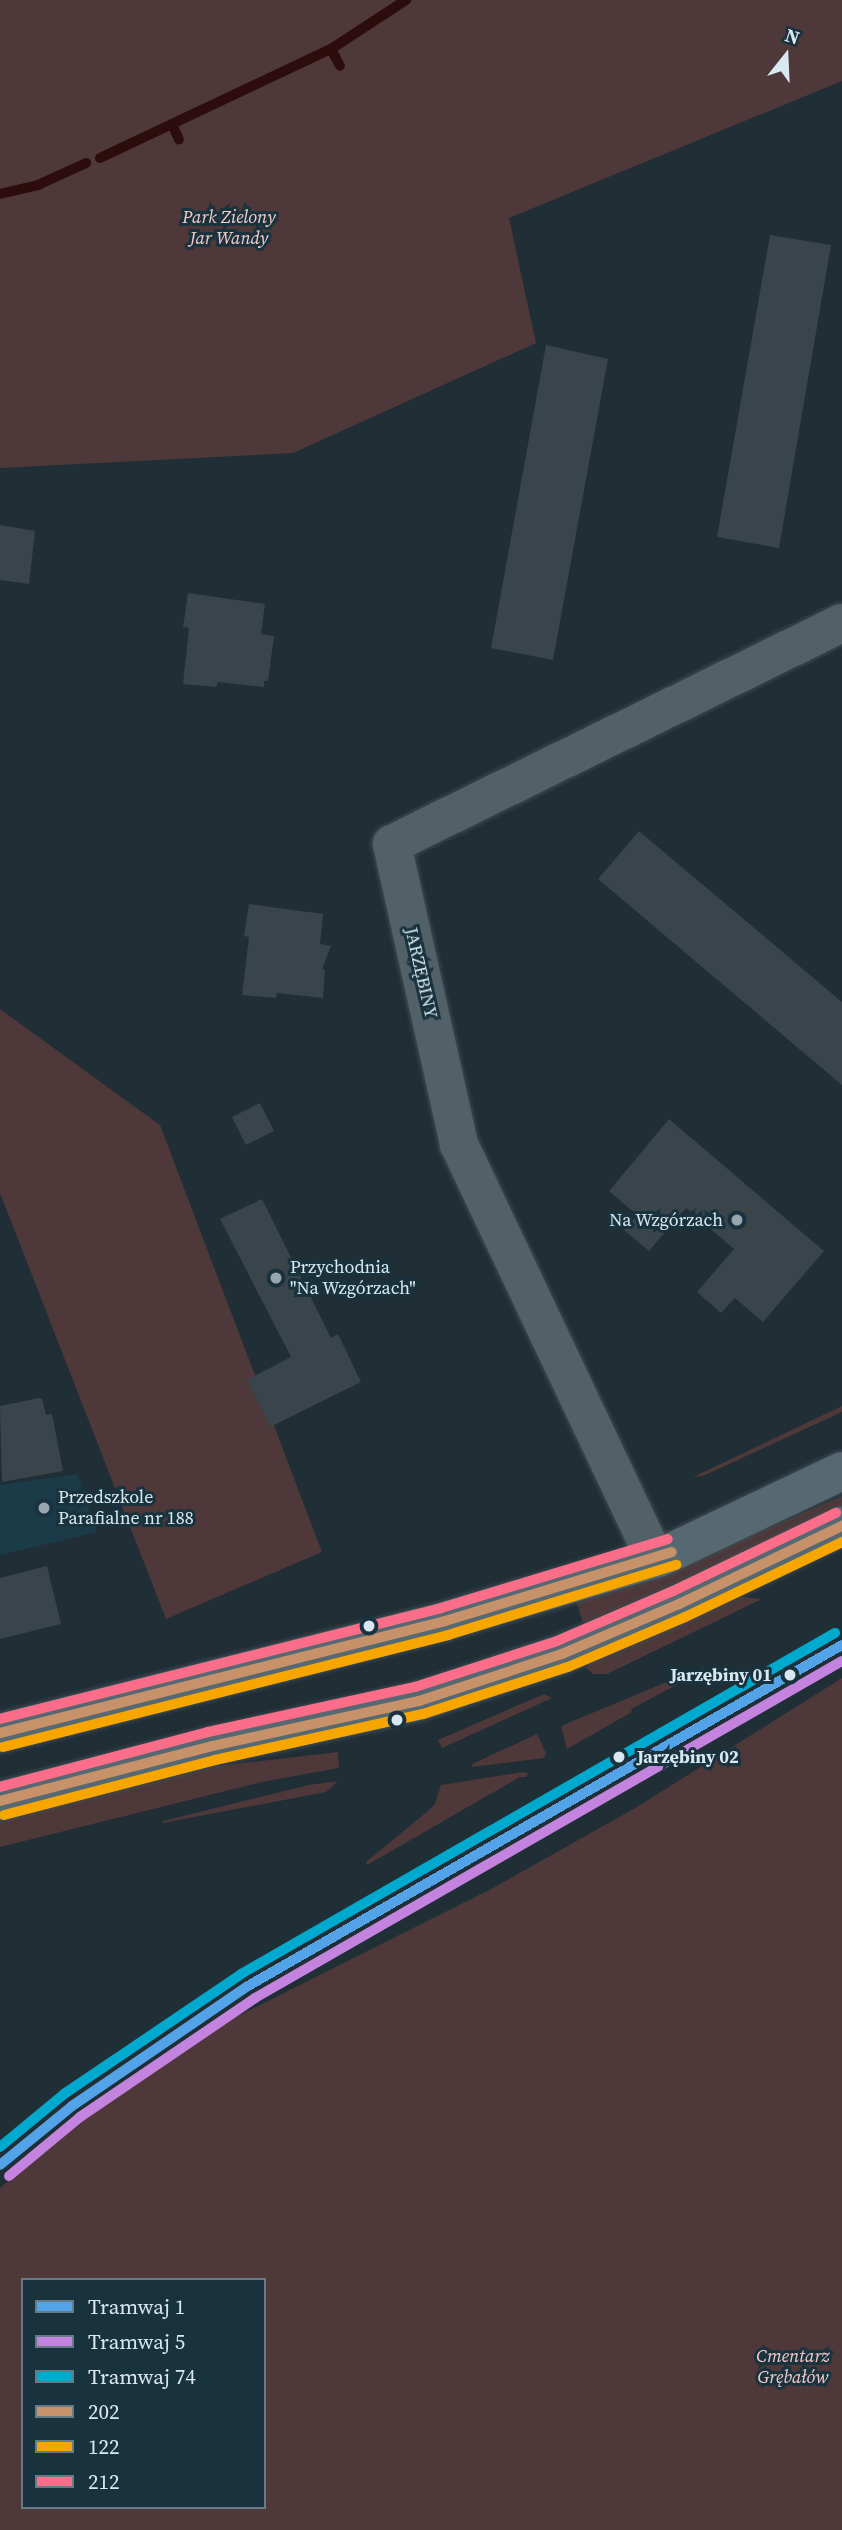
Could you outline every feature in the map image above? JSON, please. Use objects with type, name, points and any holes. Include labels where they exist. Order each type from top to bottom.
[{"type":"main road","points":[[0,1733],[445,1621],[655,1559],[842,1471]]},
{"type":"main road","points":[[0,1801],[212,1746],[419,1701],[562,1654],[679,1604],[842,1526]]},
{"type":"street","name":"JARZĘBINY","points":[[655,1559],[459,1144],[392,844],[842,623]]},
{"type":"shaded area","name":"Przedszkole Parafialne nr 188","points":[[77,1474],[97,1532],[0,1555],[0,1485]]},
{"type":"green space","name":"Park Zielony Jar Wandy","points":[[0,0],[842,0],[842,81],[509,218],[536,343],[293,453],[0,468]]},
{"type":"green space","points":[[0,1009],[160,1125],[322,1552],[166,1619],[0,1193]]},
{"type":"green space","points":[[842,1406],[842,1412],[703,1476],[693,1477]]},
{"type":"green space","points":[[842,1496],[842,1507],[725,1564],[583,1623],[576,1601],[736,1542]]},
{"type":"green space","points":[[742,1597],[762,1599],[607,1674],[593,1674],[587,1669],[585,1662]]},
{"type":"green space","points":[[703,1667],[705,1670],[631,1709],[632,1712],[567,1749],[561,1726]]},
{"type":"green space","name":"Cmentarz Grębałów","points":[[842,1678],[842,2530],[0,2530],[0,2188],[80,2120],[200,2035],[493,1888],[637,1807]]},
{"type":"green space","points":[[544,1694],[552,1698],[442,1748],[438,1740]]},
{"type":"green space","points":[[537,1734],[546,1753],[544,1758],[472,1767],[472,1764]]},
{"type":"green space","points":[[338,1752],[339,1768],[262,1782],[0,1847],[0,1820],[217,1766]]},
{"type":"green space","points":[[528,1773],[526,1777],[520,1777],[367,1865],[366,1862],[435,1804],[441,1785]]},
{"type":"green space","points":[[338,1781],[326,1792],[163,1823],[309,1785]]},
{"type":"building","points":[[770,235],[831,245],[779,548],[717,537]]},
{"type":"building","points":[[546,345],[608,359],[553,660],[491,648]]},
{"type":"building","points":[[0,525],[35,531],[29,584],[0,580]]},
{"type":"building","points":[[188,593],[265,604],[261,634],[274,636],[268,681],[264,681],[264,687],[218,682],[216,687],[183,684],[189,628],[183,627]]},
{"type":"building","points":[[639,831],[842,1002],[842,1085],[598,879]]},
{"type":"building","points":[[249,904],[323,914],[320,944],[331,946],[322,969],[325,970],[323,998],[277,993],[276,998],[242,995],[249,937],[244,936]]},
{"type":"building","points":[[260,1103],[274,1131],[246,1145],[232,1117]]},
{"type":"building","name":"Na Wzgórzach","points":[[669,1119],[824,1251],[763,1322],[735,1298],[721,1313],[697,1292],[734,1249],[686,1208],[649,1251],[624,1230],[637,1215],[609,1191]]},
{"type":"building","points":[[262,1199],[331,1338],[338,1334],[361,1382],[270,1427],[247,1380],[291,1357],[220,1219]]},
{"type":"building","points":[[42,1399],[46,1415],[52,1414],[63,1471],[2,1482],[0,1406]]},
{"type":"building","points":[[47,1566],[61,1624],[0,1639],[0,1578]]},
{"type":"waterway","points":[[100,158],[331,49],[406,0]]},
{"type":"waterway","points":[[331,49],[340,66]]},
{"type":"waterway","points":[[172,124],[179,140]]},
{"type":"waterway","points":[[0,194],[38,185],[86,163]]},
{"type":"tram line","name":"74","points":[[0,2147],[64,2094],[241,1974],[835,1633]]},
{"type":"tram line","name":"1","points":[[0,2165],[72,2106],[248,1986],[842,1645]]},
{"type":"tram line","name":"5","points":[[9,2176],[80,2117],[255,1998],[842,1661]]},
{"type":"transit line","name":"212","points":[[0,1787],[208,1732],[415,1687],[557,1641],[673,1591],[836,1513]]},
{"type":"transit line","name":"202","points":[[0,1801],[212,1746],[419,1701],[562,1654],[679,1604],[842,1526]]},
{"type":"transit line","name":"212","points":[[0,1719],[441,1608],[668,1539]]},
{"type":"transit line","name":"122","points":[[4,1815],[215,1760],[423,1714],[568,1667],[685,1617],[842,1542]]},
{"type":"transit line","name":"202","points":[[0,1733],[445,1621],[672,1552]]},
{"type":"transit line","name":"122","points":[[3,1747],[448,1635],[676,1565]]},
{"type":"place","name":"Na Wzgórzach","points":[[737,1220]]},
{"type":"place","name":"Przychodnia \"Na Wzgórzach\"","points":[[276,1278]]},
{"type":"place","name":"Przedszkole Parafialne nr 188","points":[[44,1508]]},
{"type":"place","name":"Jarzębiny 01","points":[[790,1675]]},
{"type":"place","name":"Jarzębiny 02","points":[[619,1757]]}]
